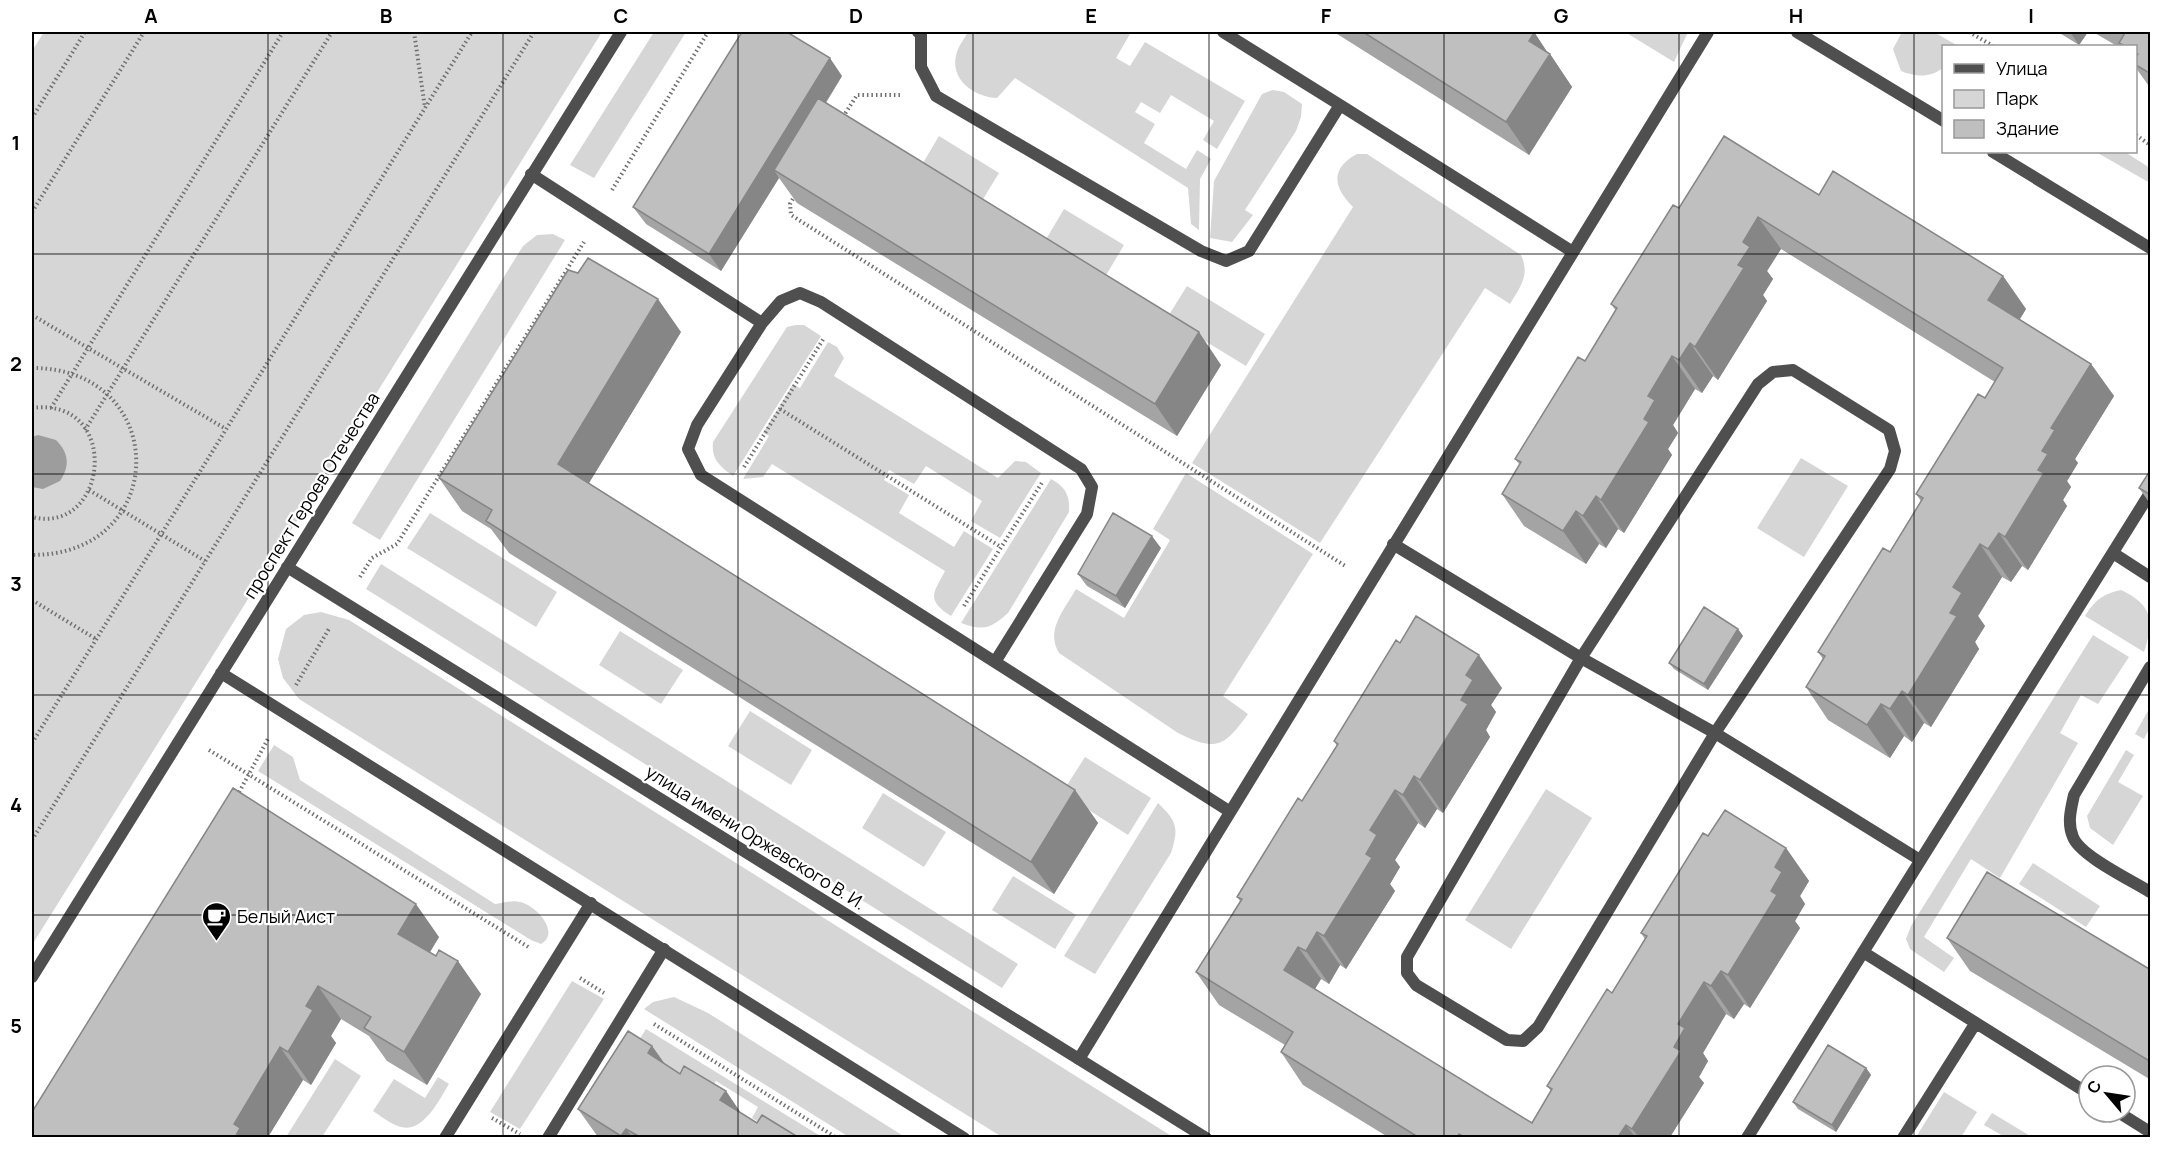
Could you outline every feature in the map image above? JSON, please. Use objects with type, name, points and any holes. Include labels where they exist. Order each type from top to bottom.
[{"type":"street","name":"проспект Героев Отечества","points":[[32,978],[621,32]]},
{"type":"street","points":[[920,32],[921,67],[936,96],[1201,251],[1226,261],[1249,251],[1340,105]]},
{"type":"street","points":[[1223,32],[1573,252]]},
{"type":"street","points":[[1079,1059],[1708,32]]},
{"type":"street","points":[[1797,32],[1942,120]]},
{"type":"street","points":[[1995,153],[2151,248]]},
{"type":"street","points":[[531,174],[762,323]]},
{"type":"street","points":[[995,663],[1087,514],[1092,487],[1081,469],[839,313],[800,293],[781,301],[762,323],[697,425],[688,449],[700,475],[995,663],[1229,811]]},
{"type":"street","points":[[1793,370],[1889,430],[1895,451],[1890,469],[1715,733],[1538,1028],[1523,1041],[1507,1040],[1416,985],[1407,973],[1407,957],[1581,658],[1758,384],[1773,372],[1793,370]]},
{"type":"street","points":[[1747,1137],[2151,493]]},
{"type":"street","points":[[1393,544],[1581,658],[1715,733],[1920,860]]},
{"type":"street","points":[[2113,553],[2151,577]]},
{"type":"street","name":"улица имени Оржевского В. И.","points":[[287,567],[1206,1137]]},
{"type":"street","points":[[2151,667],[2074,795],[2070,816],[2073,838],[2085,852],[2151,892]]},
{"type":"street","points":[[221,673],[964,1137]]},
{"type":"street","points":[[445,1137],[591,903]]},
{"type":"street","points":[[548,1137],[663,950]]},
{"type":"street","points":[[1863,952],[2077,1087]]},
{"type":"street","points":[[1903,1137],[1976,1024]]},
{"type":"street","points":[[2137,1124],[2151,1132]]},
{"type":"path","points":[[32,118],[85,32]]},
{"type":"path","points":[[32,212],[144,32]]},
{"type":"path","points":[[51,408],[283,32]]},
{"type":"path","points":[[85,429],[332,32]]},
{"type":"path","points":[[414,32],[425,108]]},
{"type":"path","points":[[32,743],[472,32]]},
{"type":"path","points":[[32,840],[534,32]]},
{"type":"path","points":[[231,805],[250,775],[282,711],[343,602],[372,558],[397,544],[579,252],[597,216],[708,32]]},
{"type":"path","points":[[1969,32],[1991,45]]},
{"type":"path","points":[[838,124],[856,95],[936,96]]},
{"type":"path","points":[[2137,136],[2151,144]]},
{"type":"path","points":[[796,194],[790,204],[791,216],[1371,582]]},
{"type":"path","points":[[728,493],[839,313]]},
{"type":"path","points":[[32,315],[226,429]]},
{"type":"path","points":[[32,368],[54,368],[72,372],[100,386],[117,403],[129,424],[136,448],[136,473],[130,497],[101,536],[80,548],[56,555],[32,555]]},
{"type":"path","points":[[32,408],[51,408],[62,411],[78,421],[85,429],[96,455],[96,475],[89,490],[75,507],[58,516],[32,518]]},
{"type":"path","points":[[780,409],[1001,547]]},
{"type":"path","points":[[948,633],[1059,455]]},
{"type":"path","points":[[89,490],[205,561]]},
{"type":"path","points":[[32,600],[96,639]]},
{"type":"path","points":[[183,734],[837,1137]]},
{"type":"path","points":[[488,1116],[520,1134]]},
{"type":"green space","points":[[44,32],[602,32],[32,945],[32,51]]},
{"type":"green space","points":[[654,32],[686,32],[594,178],[570,165]]},
{"type":"green space","points":[[968,32],[1125,32],[1130,34],[1116,58],[1130,66],[1145,42],[1245,101],[1217,149],[1203,140],[1214,121],[1171,95],[1160,113],[1141,102],[1135,112],[1155,124],[1144,143],[1186,169],[1197,150],[1211,159],[1200,179],[1199,230],[1191,224],[1188,188],[1015,78],[997,98],[980,94],[965,85],[956,70],[955,62],[958,49]]},
{"type":"green space","points":[[1625,32],[1688,32],[1674,62]]},
{"type":"green space","points":[[1902,32],[1934,32],[1956,45],[1942,45],[1942,69],[1923,76],[1901,71],[1893,49]]},
{"type":"green space","points":[[1273,90],[1284,92],[1302,104],[1301,117],[1296,131],[1245,210],[1253,215],[1232,242],[1210,238],[1214,181],[1262,94]]},
{"type":"green space","points":[[939,136],[999,173],[980,204],[920,168]]},
{"type":"green space","points":[[2098,153],[2127,153],[2150,168],[2150,183]]},
{"type":"green space","points":[[1357,154],[1367,154],[1521,255],[1525,269],[1521,286],[1510,304],[1485,288],[1320,543],[1192,463],[1353,207],[1342,193],[1337,179],[1342,166]]},
{"type":"green space","points":[[1064,209],[1124,245],[1105,277],[1045,241]]},
{"type":"green space","points":[[553,234],[565,240],[380,540],[352,523],[523,246],[537,235]]},
{"type":"green space","points":[[1187,286],[1265,334],[1246,366],[1167,318]]},
{"type":"green space","points":[[804,325],[821,336],[733,476],[720,466],[715,458],[713,442],[787,327]]},
{"type":"green space","points":[[828,342],[837,347],[844,358],[834,376],[998,478],[1015,461],[1026,462],[1041,473],[1000,538],[971,521],[982,501],[926,466],[914,484],[889,470],[884,480],[909,495],[899,513],[954,547],[964,531],[993,549],[951,616],[938,605],[934,595],[945,571],[772,464],[763,477],[743,479],[769,436],[763,433],[793,384],[800,388]]},
{"type":"green space","points":[[1801,458],[1848,486],[1804,557],[1757,528]]},
{"type":"green space","points":[[1186,473],[1313,554],[1223,696],[1248,714],[1225,740],[1211,744],[1202,743],[1178,733],[1059,653],[1054,636],[1058,620],[1076,589],[1124,618],[1170,540],[1153,529]]},
{"type":"green space","points":[[1051,479],[1066,492],[1069,512],[1008,613],[986,627],[961,623]]},
{"type":"green space","points":[[430,513],[557,592],[536,627],[407,548]]},
{"type":"green space","points":[[381,564],[1018,964],[1002,988],[366,589]]},
{"type":"green space","points":[[2121,590],[2140,602],[2148,615],[2150,623],[2144,652],[2085,616],[2100,599]]},
{"type":"green space","points":[[321,612],[349,620],[1173,1137],[1002,1137],[299,699],[283,678],[278,659],[286,629],[304,615]]},
{"type":"green space","points":[[620,631],[683,670],[661,704],[599,665]]},
{"type":"green space","points":[[2093,635],[2129,657],[2098,704],[2081,695],[2060,733],[2078,743],[2000,878],[1971,859],[1924,937],[1954,958],[1944,972],[1910,949],[1906,939],[1911,926]]},
{"type":"green space","points":[[2150,707],[2150,727],[2144,739],[2135,734]]},
{"type":"green space","points":[[750,711],[812,750],[791,785],[728,746]]},
{"type":"green space","points":[[274,745],[293,757],[300,780],[495,904],[517,901],[533,908],[547,927],[546,939],[541,944],[531,940],[258,771]]},
{"type":"green space","points":[[2126,750],[2134,755],[2118,782],[2143,796],[2113,845],[2090,828],[2087,816]]},
{"type":"green space","points":[[1085,757],[1151,798],[1128,835],[1062,793]]},
{"type":"green space","points":[[1546,789],[1592,818],[1511,949],[1465,920]]},
{"type":"green space","points":[[883,793],[946,832],[924,867],[862,828]]},
{"type":"green space","points":[[1158,803],[1175,825],[1171,853],[1095,974],[1064,956]]},
{"type":"green space","points":[[2033,863],[2100,906],[2086,927],[2019,884]]},
{"type":"green space","points":[[1013,876],[1076,915],[1055,949],[992,910]]},
{"type":"green space","points":[[572,981],[604,999],[520,1129],[490,1112]]},
{"type":"green space","points":[[674,997],[708,1013],[905,1137],[849,1137],[644,1009],[653,1002]]},
{"type":"green space","points":[[646,1029],[822,1137],[783,1137],[752,1118],[758,1107],[716,1081],[709,1092],[644,1051],[627,1059]]},
{"type":"green space","points":[[335,1059],[361,1076],[322,1137],[286,1137]]},
{"type":"green space","points":[[438,1077],[449,1084],[429,1115],[415,1126],[407,1128],[398,1126],[373,1111],[394,1079],[425,1098]]},
{"type":"green space","points":[[1944,1092],[1977,1112],[1961,1137],[1916,1137]]},
{"type":"green space","points":[[1992,1113],[2032,1137],[2005,1137],[1984,1125]]},
{"type":"shaded area","points":[[38,435],[56,440],[64,450],[67,460],[60,481],[43,489],[32,487],[32,437]]},
{"type":"building","points":[[742,32],[787,32],[830,58],[709,254],[633,207]]},
{"type":"building","points":[[1363,32],[1531,32],[1534,33],[1529,41],[1550,54],[1506,122]]},
{"type":"building","points":[[2122,32],[2151,32],[2151,74],[2137,66],[2137,45],[2119,43],[2125,33]]},
{"type":"building","points":[[818,98],[1199,332],[1155,404],[774,170]]},
{"type":"building","points":[[1724,136],[1819,195],[1833,171],[2003,276],[1988,300],[2091,364],[2051,428],[2055,430],[2042,451],[2048,454],[2038,470],[2044,473],[2005,537],[1999,533],[1988,549],[1980,544],[1953,587],[1962,593],[1950,613],[1957,616],[1908,695],[1902,691],[1890,709],[1881,704],[1867,725],[1806,687],[1825,656],[1818,652],[1883,548],[1890,552],[1923,498],[1916,494],[1978,394],[1985,398],[2003,368],[1758,217],[1743,242],[1750,247],[1738,265],[1744,268],[1695,347],[1690,343],[1679,360],[1672,356],[1648,396],[1655,400],[1644,419],[1649,422],[1601,500],[1596,496],[1583,516],[1576,511],[1563,531],[1502,494],[1521,462],[1515,459],[1578,357],[1585,361],[1617,308],[1611,304],[1673,205],[1679,208]]},
{"type":"building","points":[[588,258],[658,299],[558,464],[1075,790],[1031,862],[486,521],[492,510],[439,478],[568,270],[578,273]]},
{"type":"building","points":[[2151,469],[2151,495],[2139,488]]},
{"type":"building","points":[[1113,513],[1152,536],[1116,596],[1078,574]]},
{"type":"building","points":[[1704,607],[1738,629],[1704,684],[1669,663]]},
{"type":"building","points":[[1416,616],[1479,655],[1466,675],[1473,680],[1461,700],[1468,704],[1420,780],[1414,776],[1403,795],[1395,790],[1370,830],[1377,835],[1366,854],[1372,858],[1324,936],[1317,932],[1306,951],[1298,947],[1284,970],[1532,1123],[1552,1089],[1547,1086],[1607,989],[1612,993],[1647,936],[1641,933],[1703,833],[1708,836],[1725,810],[1786,848],[1775,867],[1782,872],[1771,891],[1777,895],[1728,975],[1721,971],[1711,986],[1704,982],[1678,1024],[1685,1028],[1674,1047],[1681,1051],[1632,1129],[1626,1125],[1618,1137],[1464,1137],[1459,1134],[1457,1137],[1418,1137],[1281,1052],[1293,1032],[1196,972],[1242,899],[1237,897],[1298,798],[1302,801],[1338,744],[1334,741],[1396,640],[1400,643]]},
{"type":"building","points":[[233,788],[416,904],[398,934],[436,956],[439,950],[458,961],[404,1052],[364,1028],[371,1017],[318,986],[306,1006],[313,1010],[288,1052],[280,1047],[234,1124],[240,1128],[235,1137],[32,1137],[32,1112]]},
{"type":"building","points":[[1987,872],[2151,970],[2151,1062],[1947,938]]},
{"type":"building","points":[[628,1031],[652,1046],[648,1053],[680,1074],[684,1066],[726,1091],[720,1100],[757,1123],[762,1115],[798,1137],[640,1137],[626,1129],[621,1136],[578,1109]]},
{"type":"building","points":[[1828,1045],[1866,1068],[1832,1125],[1793,1102]]},
{"type":"place","name":"Белый Аист","points":[[216,942]]}]
